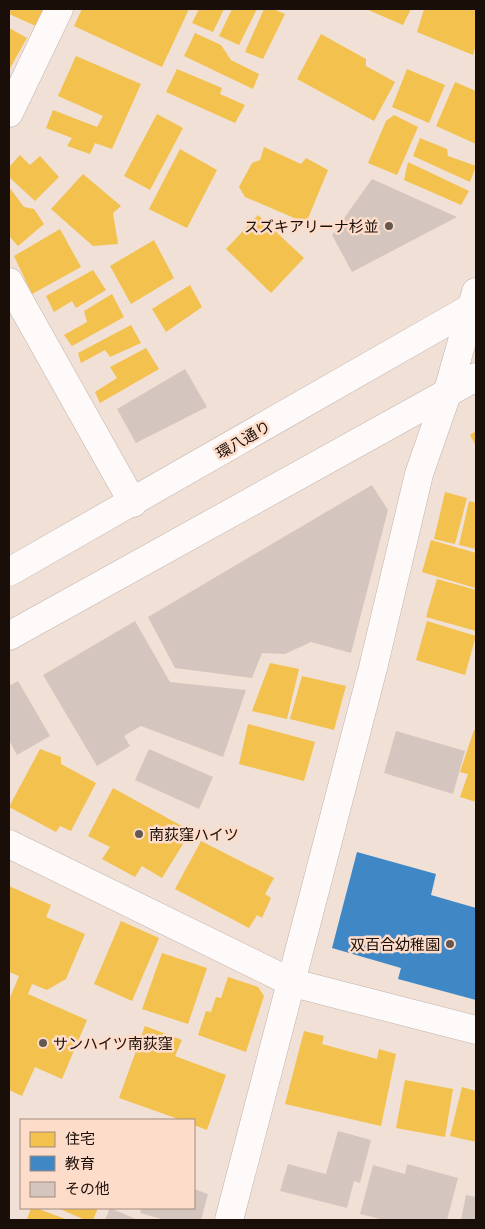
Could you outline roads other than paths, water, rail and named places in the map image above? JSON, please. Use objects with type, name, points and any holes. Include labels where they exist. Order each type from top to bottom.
[{"type":"street","points":[[9,113],[60,9]]},
{"type":"street","points":[[9,282],[133,503]]},
{"type":"street","points":[[229,1220],[293,983],[374,668],[419,474],[447,394],[475,302]]},
{"type":"street","name":"環八通り","points":[[9,572],[133,503],[475,302]]},
{"type":"street","points":[[9,636],[476,377]]},
{"type":"street","points":[[9,844],[293,983],[476,1030]]},
{"type":"place","name":"スズキアリーナ杉並","points":[[389,226]]},
{"type":"place","name":"南荻窪ハイツ","points":[[139,834]]},
{"type":"place","name":"双百合幼稚園","points":[[450,944]]},
{"type":"place","name":"サンハイツ南荻窪","points":[[43,1043]]}]
